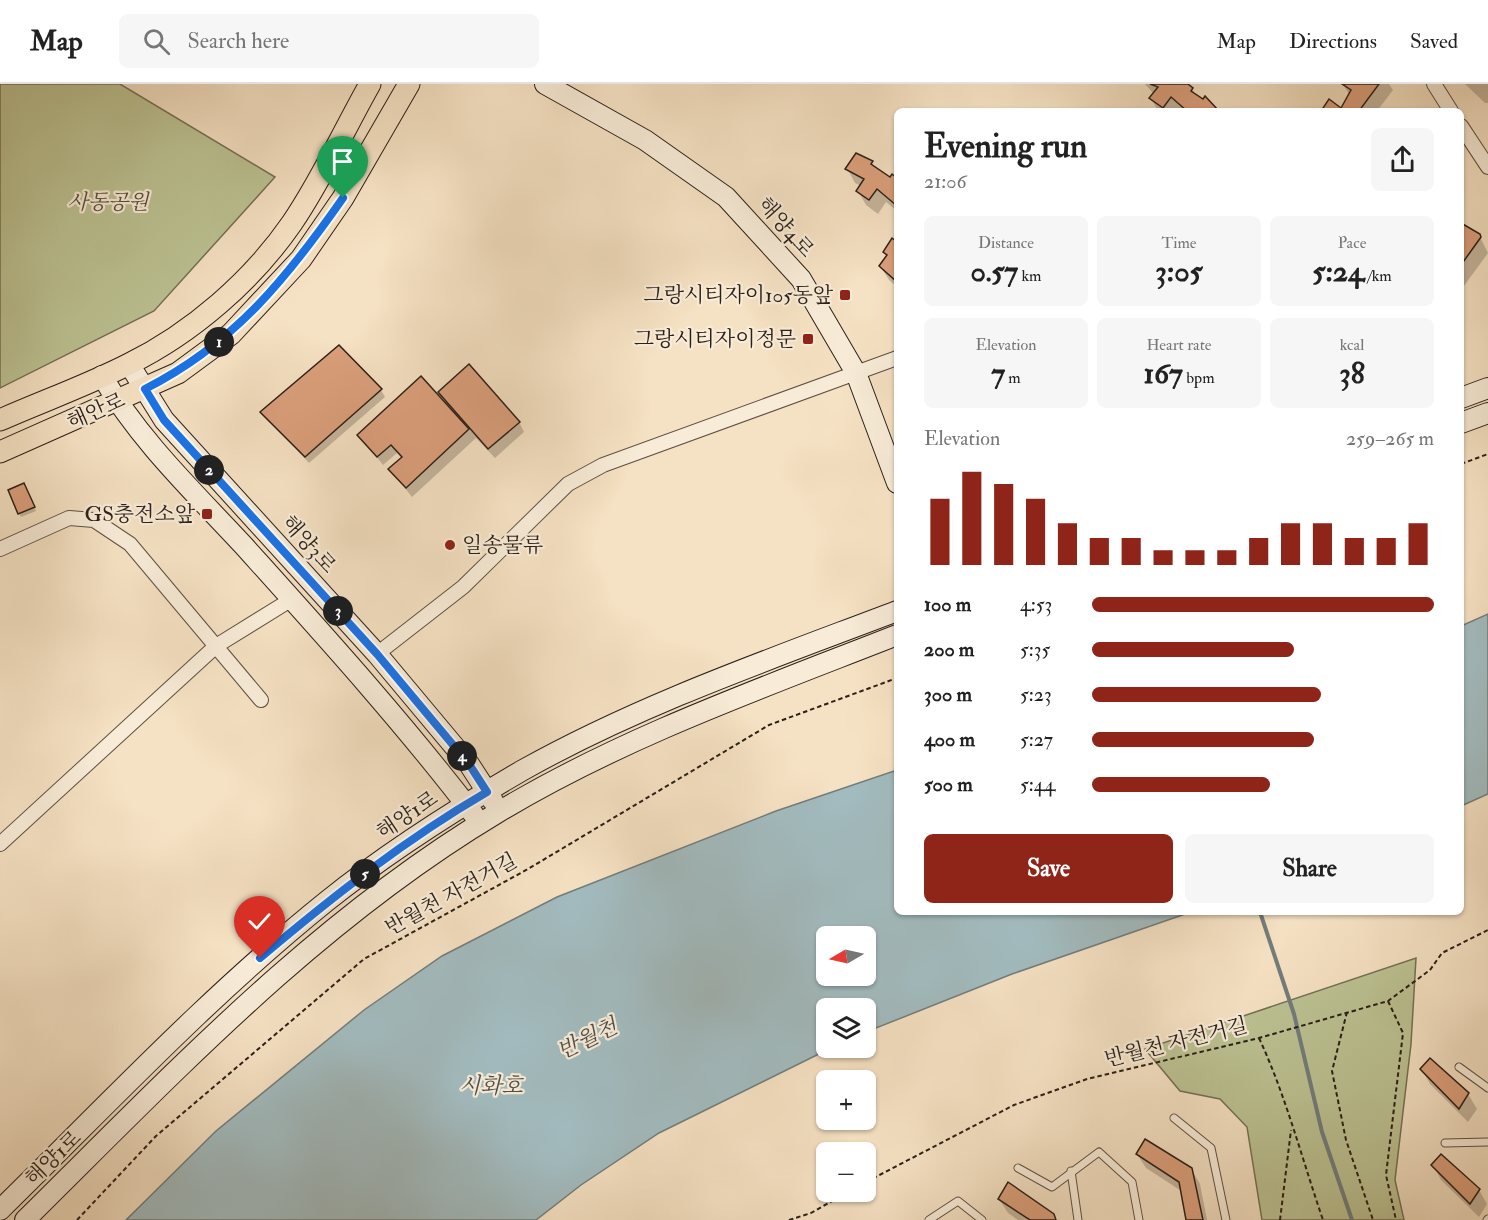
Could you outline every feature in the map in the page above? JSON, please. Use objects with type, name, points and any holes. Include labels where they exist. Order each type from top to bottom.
[{"type":"main road","name":"해안로","points":[[0,420],[129,364],[173,339],[222,300],[258,265],[293,222],[370,84]]},
{"type":"main road","name":"해안로","points":[[0,452],[178,373],[231,333],[294,266],[343,198],[409,84]]},
{"type":"street","name":"해양4로","points":[[545,84],[645,140],[726,197],[801,279],[856,373],[894,475]]},
{"type":"street","points":[[1434,84],[1449,108]]},
{"type":"street","points":[[1464,131],[1488,167]]},
{"type":"street","points":[[377,654],[463,587],[568,484],[603,465],[894,359]]},
{"type":"street","name":"해양3로","points":[[129,364],[175,432],[377,654],[469,764],[499,811]]},
{"type":"street","points":[[102,376],[136,428],[375,691],[480,823]]},
{"type":"street","points":[[1464,397],[1488,388]]},
{"type":"street","points":[[1464,422],[1488,412]]},
{"type":"street","points":[[0,549],[69,518],[94,520],[130,544],[261,700]]},
{"type":"street","points":[[0,844],[216,646],[292,599]]},
{"type":"street","name":"해양1로","points":[[0,1210],[207,1006],[260,958],[328,900],[466,804],[576,744],[697,688],[894,612]]},
{"type":"street","name":"해양1로","points":[[25,1220],[274,976],[344,918],[480,823],[499,811],[651,735],[894,636]]},
{"type":"lane","points":[[1459,1067],[1485,1086],[1488,1078]]},
{"type":"lane","points":[[1174,1118],[1211,1148],[1226,1220]]},
{"type":"lane","points":[[1445,1143],[1488,1142]]},
{"type":"lane","points":[[1018,1167],[1052,1187],[1099,1152],[1132,1182],[1139,1220]]},
{"type":"lane","points":[[1071,1171],[1078,1220]]},
{"type":"lane","points":[[929,1220],[958,1201],[982,1220]]},
{"type":"path","points":[[1464,463],[1488,454]]},
{"type":"path","name":"반월천 자전거길","points":[[76,1220],[156,1136],[364,959],[528,868],[769,725],[894,679]]},
{"type":"path","name":"반월천 자전거길","points":[[876,1177],[1014,1105],[1087,1079],[1259,1038],[1388,1001],[1430,970],[1442,953],[1488,930]]},
{"type":"path","points":[[1388,1001],[1403,1033],[1386,1175],[1396,1220]]},
{"type":"path","points":[[1347,1012],[1332,1071],[1346,1140],[1373,1220]]},
{"type":"path","points":[[1259,1038],[1280,1084],[1291,1127],[1323,1220]]},
{"type":"path","points":[[1280,1220],[1291,1127]]},
{"type":"path","points":[[789,1220],[811,1213],[830,1202]]},
{"type":"green space","name":"사동공원","points":[[0,84],[120,84],[275,177],[154,311],[0,388]]},
{"type":"green space","points":[[1416,958],[1411,1044],[1395,1180],[1404,1220],[1262,1220],[1247,1127],[1220,1099],[1180,1091],[1145,1049]]},
{"type":"water","points":[[1488,614],[1488,794],[1464,805],[1464,625]]},
{"type":"water","name":"시화호","points":[[894,771],[894,915],[1182,915],[1012,974],[876,1028],[876,998],[816,998],[816,1055],[659,1133],[581,1185],[536,1220],[126,1220],[216,1131],[364,1010],[442,956],[557,897],[776,811]]},
{"type":"building","points":[[1150,84],[1188,84],[1193,88],[1191,91],[1203,99],[1205,96],[1216,108],[1184,108],[1171,97],[1163,108],[1149,98],[1158,87]]},
{"type":"building","points":[[1342,84],[1379,84],[1361,108],[1341,108],[1351,90]]},
{"type":"building","points":[[1329,99],[1341,108],[1323,108]]},
{"type":"building","points":[[856,153],[873,161],[871,164],[890,177],[892,174],[894,176],[894,203],[877,189],[869,200],[856,191],[864,179],[845,169]]},
{"type":"building","points":[[1464,225],[1480,234],[1481,237],[1464,261]]},
{"type":"building","points":[[892,238],[894,240],[894,279],[879,266],[887,255],[883,252]]},
{"type":"building","points":[[339,345],[382,389],[305,457],[260,412]]},
{"type":"building","points":[[469,364],[520,422],[488,449],[438,392]]},
{"type":"building","points":[[421,376],[469,429],[406,488],[388,469],[402,457],[391,445],[377,457],[357,435]]},
{"type":"building","points":[[24,483],[35,507],[18,514],[8,490]]},
{"type":"building","points":[[1430,1058],[1469,1093],[1459,1109],[1420,1069]]},
{"type":"building","points":[[1145,1139],[1192,1168],[1203,1220],[1186,1220],[1179,1182],[1136,1154]]},
{"type":"building","points":[[1441,1154],[1480,1189],[1470,1204],[1431,1165]]},
{"type":"building","points":[[1008,1182],[1054,1214],[1056,1220],[1030,1220],[998,1199]]},
{"type":"waterway","points":[[1261,915],[1294,1014],[1322,1132],[1352,1220]]},
{"type":"place","name":"그랑시티자이105동앞","points":[[845,295]]},
{"type":"place","name":"그랑시티자이정문","points":[[808,339]]},
{"type":"place","name":"GS충전소앞","points":[[207,514]]},
{"type":"place","name":"일송물류","points":[[450,545]]},
{"type":"route","points":[[260,958],[328,900],[405,844],[487,792],[469,764],[377,654],[164,420],[145,389],[178,373],[231,333],[301,259],[343,198]]},
{"type":"water label","name":"반월천","points":[[587,1038]]}]
